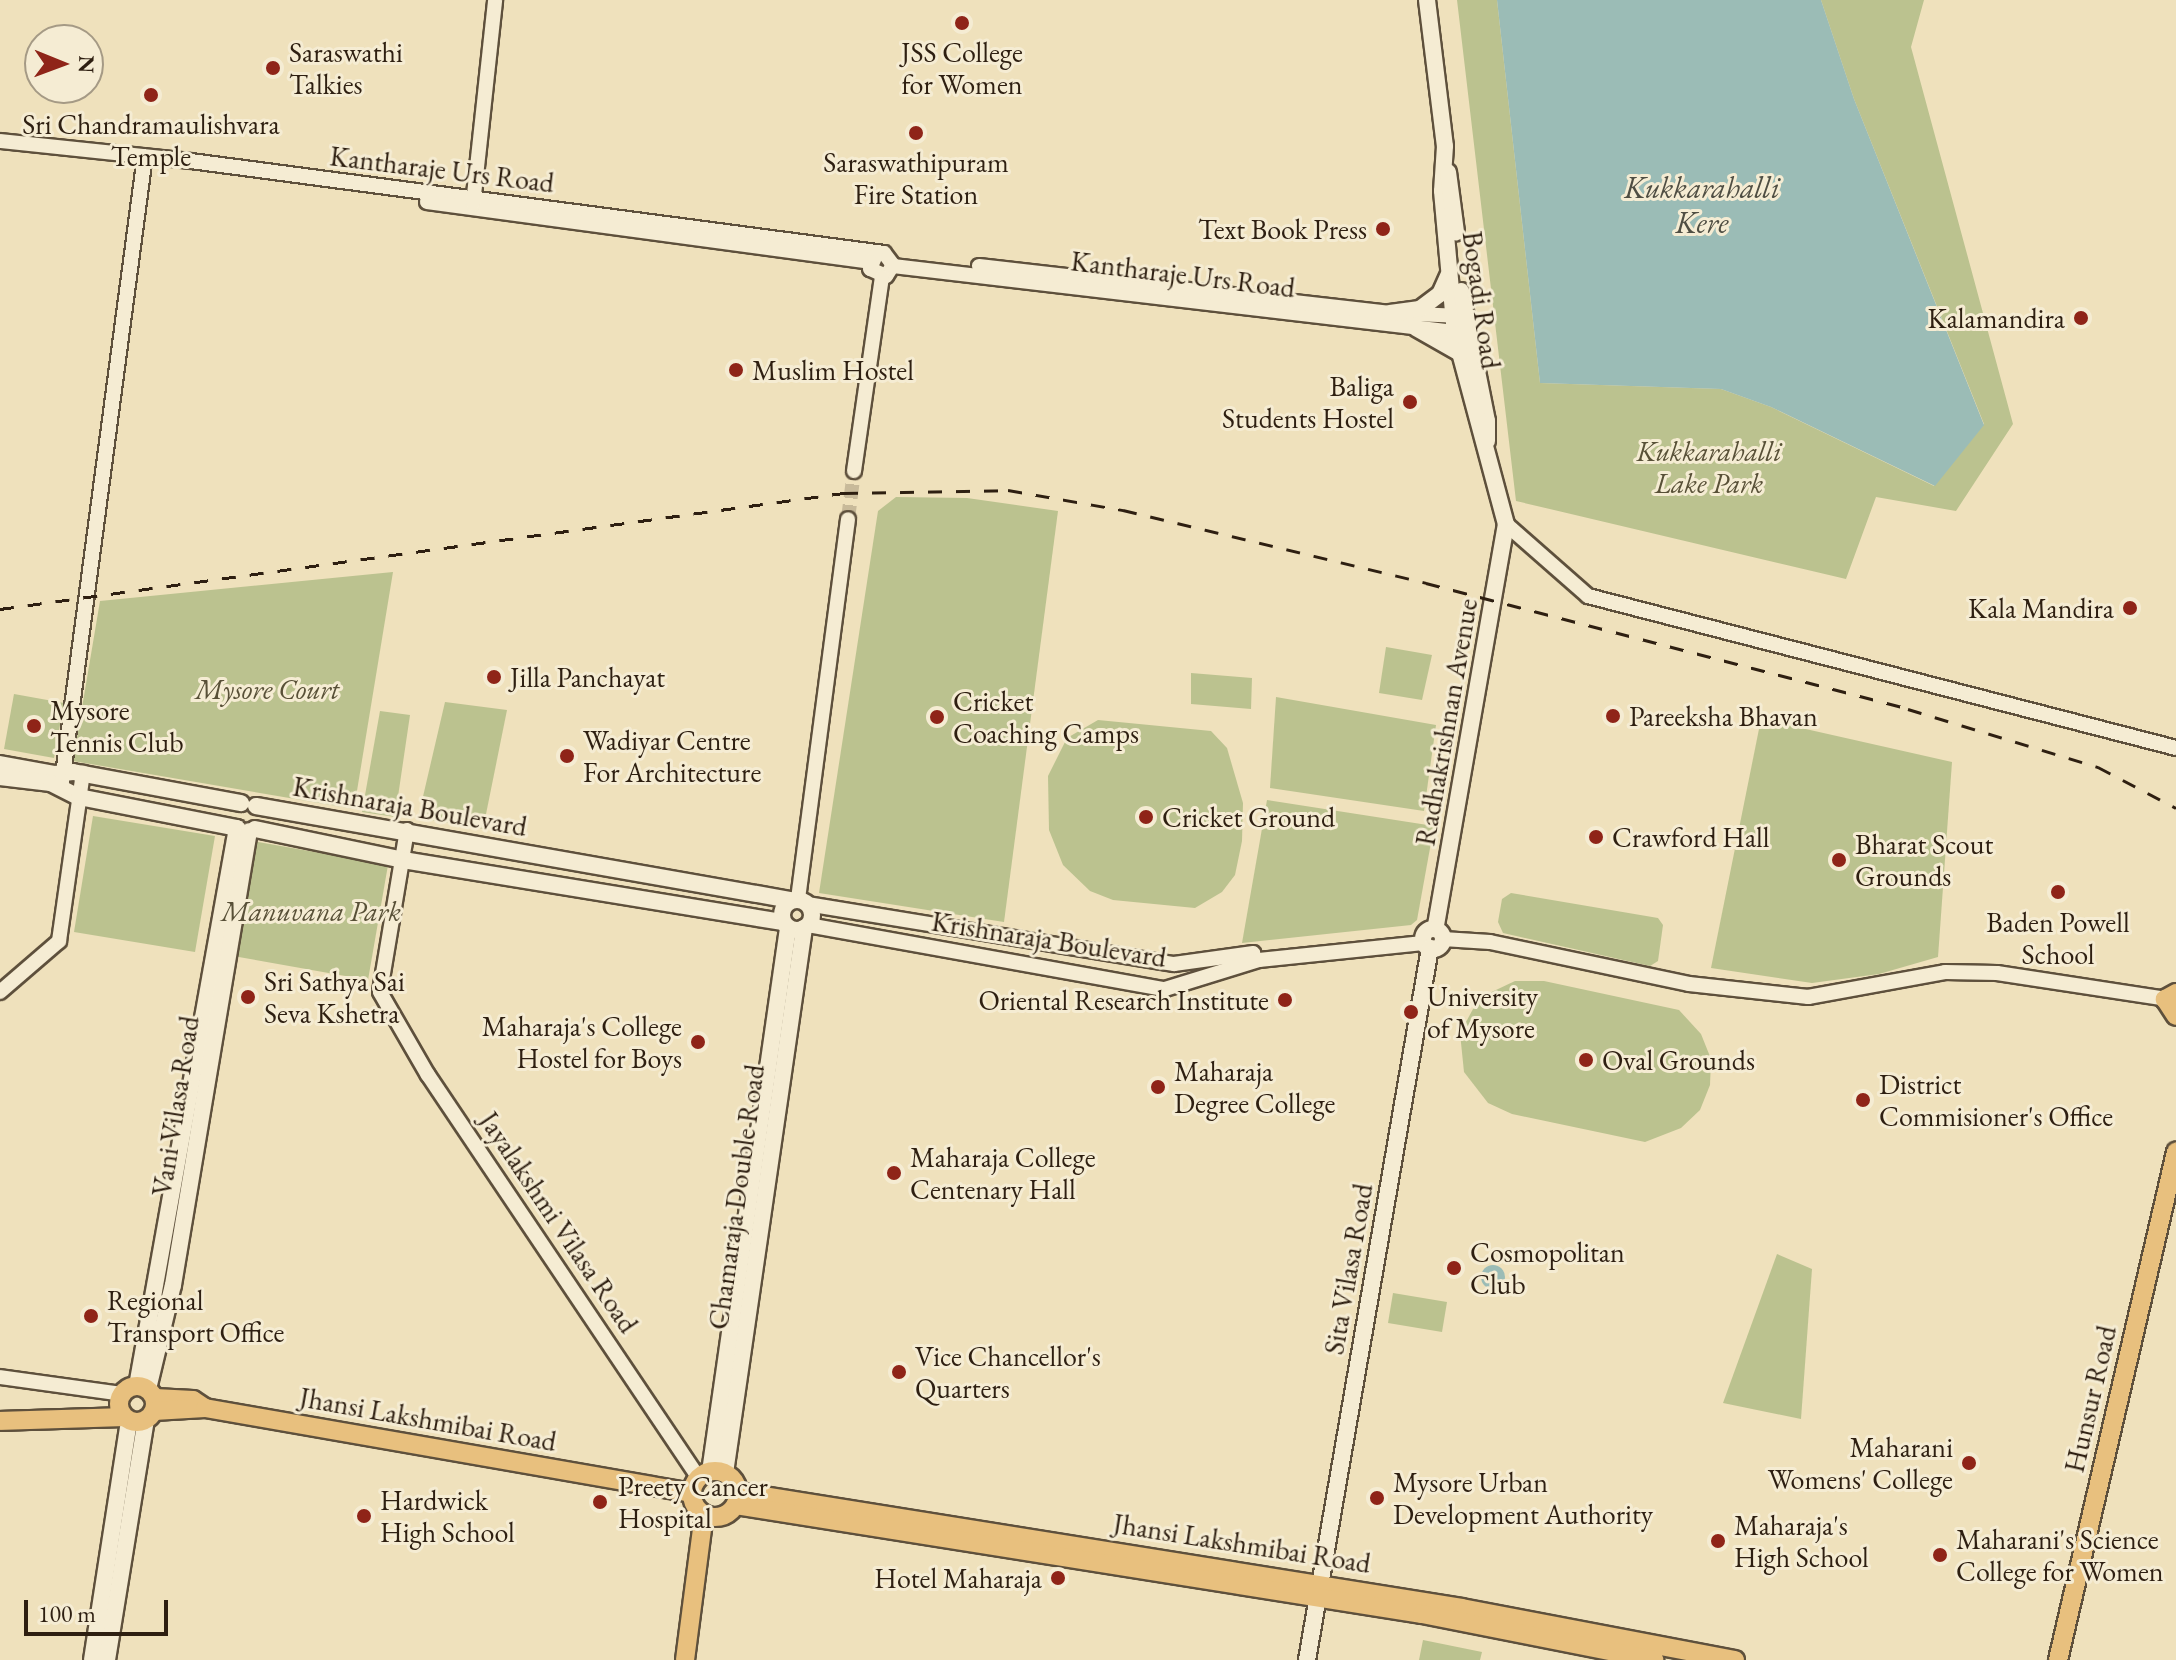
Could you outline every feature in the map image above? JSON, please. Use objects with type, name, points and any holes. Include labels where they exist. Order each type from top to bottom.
[{"type":"main road","name":"Bogadi Road","points":[[1427,0],[1446,162],[1453,191],[1460,353],[1475,422],[1486,443],[1506,524]]},
{"type":"main road","name":"Bogadi Road","points":[[1446,162],[1442,191],[1449,273],[1487,421],[1486,443]]},
{"type":"main road","points":[[1390,313],[1420,309],[1431,302],[1449,273]]},
{"type":"main road","points":[[1416,328],[1460,353]]},
{"type":"main road","name":"Radhakrishnan Avenue","points":[[1431,938],[1506,524]]},
{"type":"main road","name":"Krishnaraja Boulevard","points":[[0,764],[62,781],[79,797],[403,860],[796,926]]},
{"type":"main road","name":"Krishnaraja Boulevard","points":[[0,777],[62,781],[83,773],[799,901]]},
{"type":"main road","points":[[248,804],[261,819],[247,829],[232,815],[248,804]]},
{"type":"main road","name":"Vani Vilasa Road","points":[[92,1660],[247,829]]},
{"type":"main road","points":[[799,901],[812,917],[796,926],[783,907],[799,901]]},
{"type":"main road","name":"Chamaraja Double Road","points":[[707,1479],[796,926]]},
{"type":"main road","name":"Sita Vilasa Road","points":[[1307,1660],[1431,938]]},
{"type":"main road","points":[[2172,997],[2176,1016]]},
{"type":"main road","name":"Hunsur Road","points":[[2058,1660],[2176,1152]]},
{"type":"main road","points":[[2067,1660],[2176,1191]]},
{"type":"main road","name":"Jhansi Lakshmibai Road","points":[[139,1404],[193,1400],[205,1408],[707,1479]]},
{"type":"main road","points":[[0,1421],[139,1404]]},
{"type":"main road","name":"Vani Vilasa Road","points":[[107,1660],[139,1404]]},
{"type":"main road","points":[[685,1660],[709,1516],[737,1498],[707,1479]]},
{"type":"main road","points":[[693,1660],[709,1516],[707,1479]]},
{"type":"main road","name":"Jhansi Lakshmibai Road","points":[[737,1498],[1735,1660]]},
{"type":"main road","name":"Jhansi Lakshmibai Road","points":[[1318,1591],[1655,1660]]},
{"type":"street","points":[[474,202],[495,0]]},
{"type":"street","name":"Kantharaje Urs Road","points":[[0,141],[474,202],[882,260],[1252,302],[1390,313],[1460,325]]},
{"type":"street","name":"Kantharaje Urs Road","points":[[0,149],[144,160]]},
{"type":"street","points":[[62,781],[90,596],[144,160]]},
{"type":"street","points":[[854,471],[882,277],[872,272],[882,260]]},
{"type":"street","name":"Kantharaje Urs Road","points":[[1252,302],[1416,328],[1460,325]]},
{"type":"street","points":[[799,901],[848,519]]},
{"type":"street","points":[[1506,524],[1588,596],[2176,748]]},
{"type":"street","points":[[0,992],[59,941],[83,773]]},
{"type":"street","points":[[403,860],[407,830]]},
{"type":"street","name":"Jayalakshmi Vilasa Road","points":[[403,860],[380,992],[428,1075],[707,1479]]},
{"type":"street","name":"Krishnaraja Boulevard","points":[[799,901],[1174,964],[1431,938]]},
{"type":"street","name":"Krishnaraja Boulevard","points":[[796,926],[1165,989],[1259,960],[1431,938]]},
{"type":"street","points":[[1431,938],[1486,942],[1689,984],[1808,997],[1945,972],[1997,973],[2172,997]]},
{"type":"street","points":[[0,1377],[139,1404]]},
{"type":"green space","name":"Kukkarahalli Lake Park","points":[[1457,0],[1497,0],[1540,383],[1721,389],[1771,407],[1934,486],[1984,424],[1854,99],[1821,0],[1924,0],[1911,47],[2013,424],[1956,511],[1876,497],[1846,579],[1516,501]]},
{"type":"green space","name":"Cricket Coaching Camps","points":[[896,497],[967,498],[1058,511],[1004,922],[819,893],[878,511]]},
{"type":"green space","name":"Mysore Court","points":[[393,572],[354,809],[73,761],[100,601]]},
{"type":"green space","points":[[1386,647],[1432,655],[1422,700],[1379,693]]},
{"type":"green space","points":[[1191,673],[1252,678],[1251,709],[1191,704]]},
{"type":"green space","name":"Mysore Tennis Club","points":[[14,694],[64,703],[54,758],[4,749]]},
{"type":"green space","points":[[1276,697],[1436,725],[1424,811],[1270,788]]},
{"type":"green space","points":[[445,702],[507,710],[483,829],[418,818]]},
{"type":"green space","points":[[380,711],[410,715],[395,817],[362,812]]},
{"type":"green space","name":"Bharat Scout Grounds","points":[[1761,719],[1952,762],[1938,957],[1879,974],[1812,983],[1711,968]]},
{"type":"green space","name":"Cricket Ground","points":[[1098,720],[1211,731],[1227,748],[1243,803],[1242,841],[1235,875],[1222,892],[1195,908],[1113,900],[1090,891],[1063,865],[1049,830],[1048,776],[1067,738]]},
{"type":"green space","points":[[1267,800],[1434,826],[1417,920],[1411,925],[1242,943]]},
{"type":"green space","name":"Manuvana Park","points":[[93,816],[215,836],[195,952],[74,932]]},
{"type":"green space","name":"Manuvana Park","points":[[253,841],[388,865],[368,980],[233,956]]},
{"type":"green space","points":[[1511,893],[1658,918],[1663,925],[1658,961],[1650,966],[1503,933],[1498,922],[1502,899]]},
{"type":"green space","name":"Oval Grounds","points":[[1515,981],[1544,981],[1679,1010],[1701,1034],[1711,1059],[1710,1085],[1700,1110],[1681,1128],[1645,1142],[1512,1114],[1488,1103],[1464,1072],[1460,1033],[1479,998]]},
{"type":"green space","points":[[1777,1254],[1812,1269],[1801,1419],[1723,1403]]},
{"type":"green space","points":[[1393,1293],[1447,1302],[1442,1332],[1388,1323]]},
{"type":"green space","points":[[1423,1640],[1482,1652],[1480,1660],[1419,1660]]},
{"type":"water","name":"Kukkarahalli Kere","points":[[1497,0],[1821,0],[1854,99],[1984,425],[1935,486],[1771,407],[1721,389],[1540,383]]},
{"type":"water","points":[[1493,1265],[1504,1272],[1505,1277],[1498,1288],[1493,1289],[1482,1282],[1481,1277],[1488,1266]]},
{"type":"tunnel","points":[[848,519],[854,471]]},
{"type":"railway","points":[[0,609],[844,493],[1008,490],[1123,510],[1426,583],[1908,709],[2098,767],[2176,808]]},
{"type":"place","name":"JSS College for Women","points":[[962,23]]},
{"type":"place","name":"Saraswathi Talkies","points":[[273,68]]},
{"type":"place","name":"Sri Chandramaulishvara Temple","points":[[151,95]]},
{"type":"place","name":"Saraswathipuram Fire Station","points":[[916,133]]},
{"type":"place","name":"Text Book Press","points":[[1383,229]]},
{"type":"place","name":"Kalamandira","points":[[2081,318]]},
{"type":"place","name":"Muslim Hostel","points":[[736,370]]},
{"type":"place","name":"Baliga Students Hostel","points":[[1410,402]]},
{"type":"place","name":"Kala Mandira","points":[[2130,608]]},
{"type":"place","name":"Jilla Panchayat","points":[[494,677]]},
{"type":"place","name":"Pareeksha Bhavan","points":[[1613,716]]},
{"type":"place","name":"Cricket Coaching Camps","points":[[937,717]]},
{"type":"place","name":"Mysore Tennis Club","points":[[34,726]]},
{"type":"place","name":"Wadiyar Centre For Architecture","points":[[567,756]]},
{"type":"place","name":"Cricket Ground","points":[[1146,817]]},
{"type":"place","name":"Crawford Hall","points":[[1596,837]]},
{"type":"place","name":"Bharat Scout Grounds","points":[[1839,860]]},
{"type":"place","name":"Baden Powell School","points":[[2058,892]]},
{"type":"place","name":"Sri Sathya Sai Seva Kshetra","points":[[248,997]]},
{"type":"place","name":"Oriental Research Institute","points":[[1285,1000]]},
{"type":"place","name":"University of Mysore","points":[[1411,1012]]},
{"type":"place","name":"Maharaja's College Hostel for Boys","points":[[698,1042]]},
{"type":"place","name":"Oval Grounds","points":[[1586,1060]]},
{"type":"place","name":"Maharaja Degree College","points":[[1158,1087]]},
{"type":"place","name":"District Commisioner's Office","points":[[1863,1100]]},
{"type":"place","name":"Maharaja College Centenary Hall","points":[[894,1173]]},
{"type":"place","name":"Cosmopolitan Club","points":[[1454,1268]]},
{"type":"place","name":"Regional Transport Office","points":[[91,1316]]},
{"type":"place","name":"Vice Chancellor's Quarters","points":[[899,1372]]},
{"type":"place","name":"Maharani Womens' College","points":[[1969,1463]]},
{"type":"place","name":"Mysore Urban Development Authority","points":[[1377,1498]]},
{"type":"place","name":"Preety Cancer Hospital","points":[[600,1502]]},
{"type":"place","name":"Hardwick High School","points":[[364,1516]]},
{"type":"place","name":"Maharaja's High School","points":[[1718,1541]]},
{"type":"place","name":"Maharani's Science College for Women","points":[[1940,1555]]},
{"type":"place","name":"Hotel Maharaja","points":[[1058,1578]]}]
